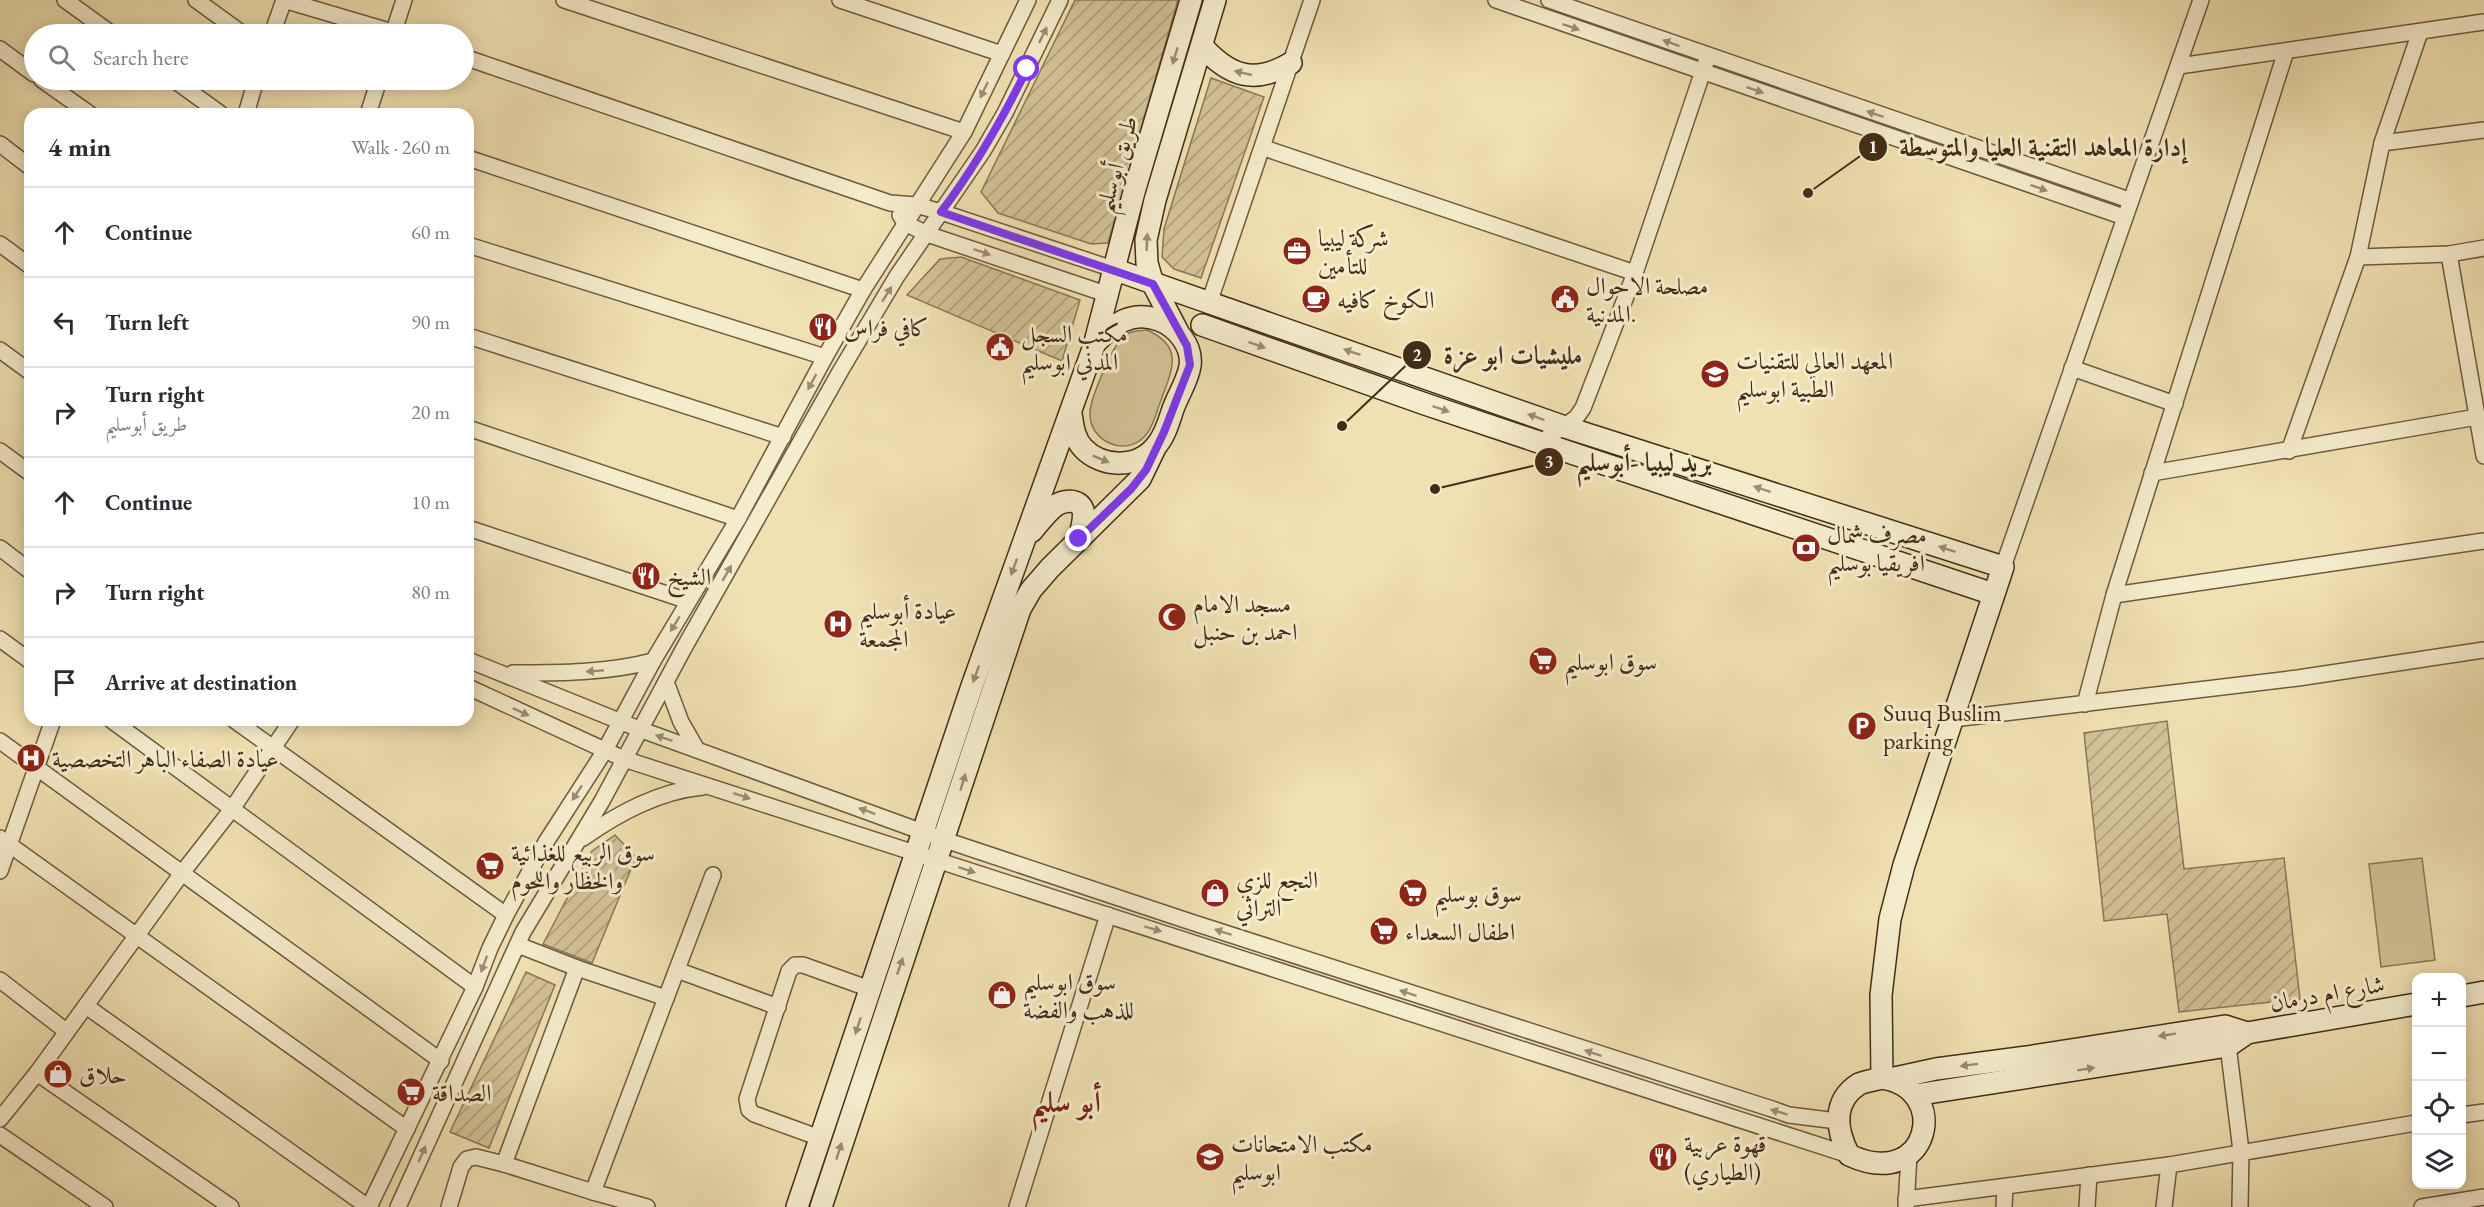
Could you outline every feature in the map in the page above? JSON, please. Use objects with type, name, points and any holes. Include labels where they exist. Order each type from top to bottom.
[{"type":"street","points":[[65,0],[98,24]]},
{"type":"street","points":[[196,0],[229,24]]},
{"type":"street","points":[[276,24],[284,0],[362,24]]},
{"type":"street","points":[[398,24],[404,0]]},
{"type":"street","points":[[564,0],[964,132]]},
{"type":"street","points":[[840,0],[1002,54]]},
{"type":"street","points":[[86,1006],[368,1207],[476,987],[490,948],[506,915],[546,842],[604,752],[653,661],[738,519],[863,290],[964,132],[1028,0]]},
{"type":"street","points":[[398,1207],[518,945],[841,370],[897,276],[963,184],[1005,113],[1060,0]]},
{"type":"street","name":"طريق أبوسليم","points":[[1095,343],[1106,294],[1191,0]]},
{"type":"street","name":"طريق أبوسليم","points":[[1180,335],[1153,284],[1147,263],[1146,240],[1149,222],[1215,0]]},
{"type":"street","points":[[821,1207],[1020,609],[1031,590],[1050,568],[1140,479],[1164,432],[1190,365],[1312,0]]},
{"type":"street","points":[[1496,0],[2124,217]]},
{"type":"street","points":[[1549,0],[2129,200]]},
{"type":"street","points":[[1886,1079],[1881,996],[1890,919],[1904,865],[2129,200],[2201,0]]},
{"type":"street","points":[[2179,66],[2484,22]]},
{"type":"street","points":[[2289,451],[2358,257],[2382,143],[2420,32]]},
{"type":"street","points":[[1202,46],[1218,63],[1255,76],[1274,74],[1291,63]]},
{"type":"street","points":[[0,49],[24,67]]},
{"type":"street","points":[[2085,704],[2114,595],[2286,51]]},
{"type":"street","points":[[1541,442],[1565,427],[1583,408],[1635,273],[1709,57]]},
{"type":"street","points":[[474,60],[890,203],[916,205],[941,212],[1113,269],[1565,427],[2003,567]]},
{"type":"street","points":[[56,90],[82,108]]},
{"type":"street","points":[[188,90],[213,108]]},
{"type":"street","points":[[248,108],[253,90]]},
{"type":"street","points":[[370,108],[376,90]]},
{"type":"street","points":[[1801,106],[1807,90]]},
{"type":"street","points":[[2382,143],[2484,130]]},
{"type":"street","points":[[0,144],[24,162]]},
{"type":"street","points":[[1264,147],[1635,273]]},
{"type":"street","points":[[474,160],[863,290]]},
{"type":"street","points":[[2006,176],[2012,160]]},
{"type":"street","points":[[890,203],[905,223],[927,234],[1106,294]]},
{"type":"street","points":[[0,244],[24,262]]},
{"type":"street","points":[[474,246],[825,357]]},
{"type":"street","points":[[2358,257],[2449,254],[2484,248]]},
{"type":"street","points":[[2449,254],[2484,456]]},
{"type":"street","points":[[797,1207],[922,831],[1095,343],[1113,324],[1130,317],[1148,316],[1167,323],[1180,335],[1187,346],[1190,365]]},
{"type":"street","points":[[1202,325],[1994,594]]},
{"type":"street","points":[[474,338],[783,437]]},
{"type":"street","points":[[0,350],[24,368]]},
{"type":"street","points":[[2072,368],[2175,404]]},
{"type":"street","points":[[1071,414],[1074,432],[1082,446],[1092,456],[1107,462],[1127,463],[1143,457],[1156,446]]},
{"type":"street","points":[[2152,473],[2477,417]]},
{"type":"street","points":[[474,430],[738,519]]},
{"type":"street","points":[[0,451],[24,469]]},
{"type":"street","points":[[1778,521],[1787,497]]},
{"type":"street","points":[[1025,538],[1056,505],[1064,501],[1072,501],[1080,505],[1083,510],[1079,539]]},
{"type":"street","points":[[474,530],[688,601]]},
{"type":"street","points":[[2114,595],[2484,541]]},
{"type":"street","points":[[0,548],[24,566]]},
{"type":"street","points":[[0,639],[24,657]]},
{"type":"street","points":[[1953,719],[2298,678],[2484,650]]},
{"type":"street","points":[[506,673],[565,673],[625,668],[653,661]]},
{"type":"street","points":[[474,662],[506,673],[639,729],[945,840],[1563,1044],[1789,1115],[1837,1121]]},
{"type":"street","points":[[666,682],[681,722],[696,748]]},
{"type":"street","points":[[474,690],[604,752],[624,759],[1878,1165],[1895,1163],[1909,1155],[1922,1137],[1924,1126],[1924,1115],[1915,1095],[1904,1085],[1886,1079]]},
{"type":"street","points":[[0,871],[5,841],[51,726]]},
{"type":"street","points":[[119,726],[476,987]]},
{"type":"street","points":[[242,726],[506,915]]},
{"type":"street","points":[[0,1119],[37,1073],[182,873],[232,809],[288,726]]},
{"type":"street","points":[[0,741],[441,1061]]},
{"type":"street","points":[[578,841],[634,807],[687,788],[710,786]]},
{"type":"street","points":[[5,841],[407,1129]]},
{"type":"street","points":[[593,1192],[713,875]]},
{"type":"street","points":[[1017,1207],[1108,915]]},
{"type":"street","points":[[518,945],[666,998]]},
{"type":"street","points":[[820,1138],[754,1114],[747,1105],[789,971],[795,965],[803,965],[870,989]]},
{"type":"street","points":[[504,1164],[577,968]]},
{"type":"street","points":[[677,970],[777,1007]]},
{"type":"street","points":[[0,980],[66,1031]]},
{"type":"street","points":[[2466,995],[2484,992]]},
{"type":"street","name":"شارع ام درمان","points":[[2227,1036],[2412,1005]]},
{"type":"street","points":[[1849,1155],[1837,1121],[1843,1099],[1860,1083],[1936,1069],[2027,1057],[2227,1036]]},
{"type":"street","points":[[1915,1095],[2227,1036]]},
{"type":"street","points":[[2227,1036],[2241,1151],[2240,1207]]},
{"type":"street","points":[[1558,1060],[1563,1044]]},
{"type":"street","points":[[37,1073],[231,1207]]},
{"type":"street","points":[[2466,1115],[2484,1112]]},
{"type":"street","points":[[1909,1155],[1906,1203],[2169,1165],[2412,1124]]},
{"type":"street","points":[[0,1135],[105,1207]]},
{"type":"street","points":[[449,1207],[461,1167],[467,1159],[476,1157],[647,1207]]},
{"type":"street","points":[[2164,1207],[2169,1165]]},
{"type":"street","points":[[2087,1207],[2089,1175]]},
{"type":"street","points":[[2004,1207],[2005,1188]]},
{"type":"street","points":[[2422,1207],[2484,1197]]},
{"type":"shaded area","points":[[1075,0],[1178,0],[1108,243],[1091,244],[998,213],[981,192]]},
{"type":"shaded area","points":[[1211,78],[1264,97],[1201,278],[1174,269],[1162,257],[1164,229]]},
{"type":"shaded area","points":[[961,257],[1080,300],[1062,361],[907,295],[940,259]]},
{"type":"shaded area","points":[[1147,330],[1167,344],[1171,352],[1171,371],[1148,433],[1137,442],[1128,446],[1119,446],[1102,438],[1095,431],[1091,423],[1091,406],[1103,371],[1120,340],[1130,332]]},
{"type":"shaded area","points":[[2167,721],[2184,869],[2284,858],[2300,999],[2179,1012],[2167,914],[2104,921],[2084,733]]},
{"type":"shaded area","points":[[615,835],[636,857],[592,963],[543,944],[592,851]]},
{"type":"shaded area","points":[[2422,858],[2435,960],[2381,967],[2369,864]]},
{"type":"shaded area","points":[[526,972],[555,985],[489,1148],[450,1132]]},
{"type":"place","name":"إدارة المعاهد التقنية العليا والمتوسطة","points":[[1808,193]]},
{"type":"place","name":"شركة ليبيا للتأمين","points":[[1297,251]]},
{"type":"place","name":"الكوخ كافيه","points":[[1316,299]]},
{"type":"place","name":"مصلحة الاحوال المدنية.","points":[[1565,299]]},
{"type":"place","name":"كافي فراس","points":[[823,327]]},
{"type":"place","name":"مكتب السجل المدني ابوسليم","points":[[1000,347]]},
{"type":"place","name":"المعهد العالي للتقنيات الطبية ابوسليم","points":[[1715,374]]},
{"type":"place","name":"مليشيات ابو عزة","points":[[1342,426]]},
{"type":"place","name":"بريد ليبيا -أبوسليم","points":[[1435,489]]},
{"type":"place","name":"مصرف شمال افريقيا بوسليم","points":[[1806,548]]},
{"type":"place","name":"الشيخ","points":[[646,576]]},
{"type":"place","name":"مسجد الامام احمد بن حنبل","points":[[1172,617]]},
{"type":"place","name":"عيادة أبوسليم المجمعة","points":[[838,624]]},
{"type":"place","name":"سوق ابوسليم","points":[[1543,661]]},
{"type":"place","name":"Suuq Buslim parking","points":[[1862,726]]},
{"type":"place","name":"عيادة الصفاء الباهر التخصصية","points":[[31,758]]},
{"type":"place","name":"سوق الربيع للغذائية والخظار واللحوم","points":[[490,866]]},
{"type":"place","name":"النجع للزي التراثي","points":[[1215,893]]},
{"type":"place","name":"سوق بوسليم","points":[[1413,893]]},
{"type":"place","name":"اطفال السعداء","points":[[1384,931]]},
{"type":"place","name":"سوق ابوسليم للذهب والفضة","points":[[1002,995]]},
{"type":"place","name":"حلاق","points":[[58,1074]]},
{"type":"place","name":"الصداقة","points":[[411,1092]]},
{"type":"place","name":"مكتب الامتحانات ابوسليم","points":[[1210,1157]]},
{"type":"place","name":"قهوة عربية (الطياري)","points":[[1663,1157]]},
{"type":"district","name":"أبو سليم","points":[[1066,1101]]},
{"type":"route","points":[[1027,69],[983,151],[963,184],[941,212],[1153,284],[1187,346],[1190,365],[1164,432],[1146,470],[1131,489],[1079,539]]}]
